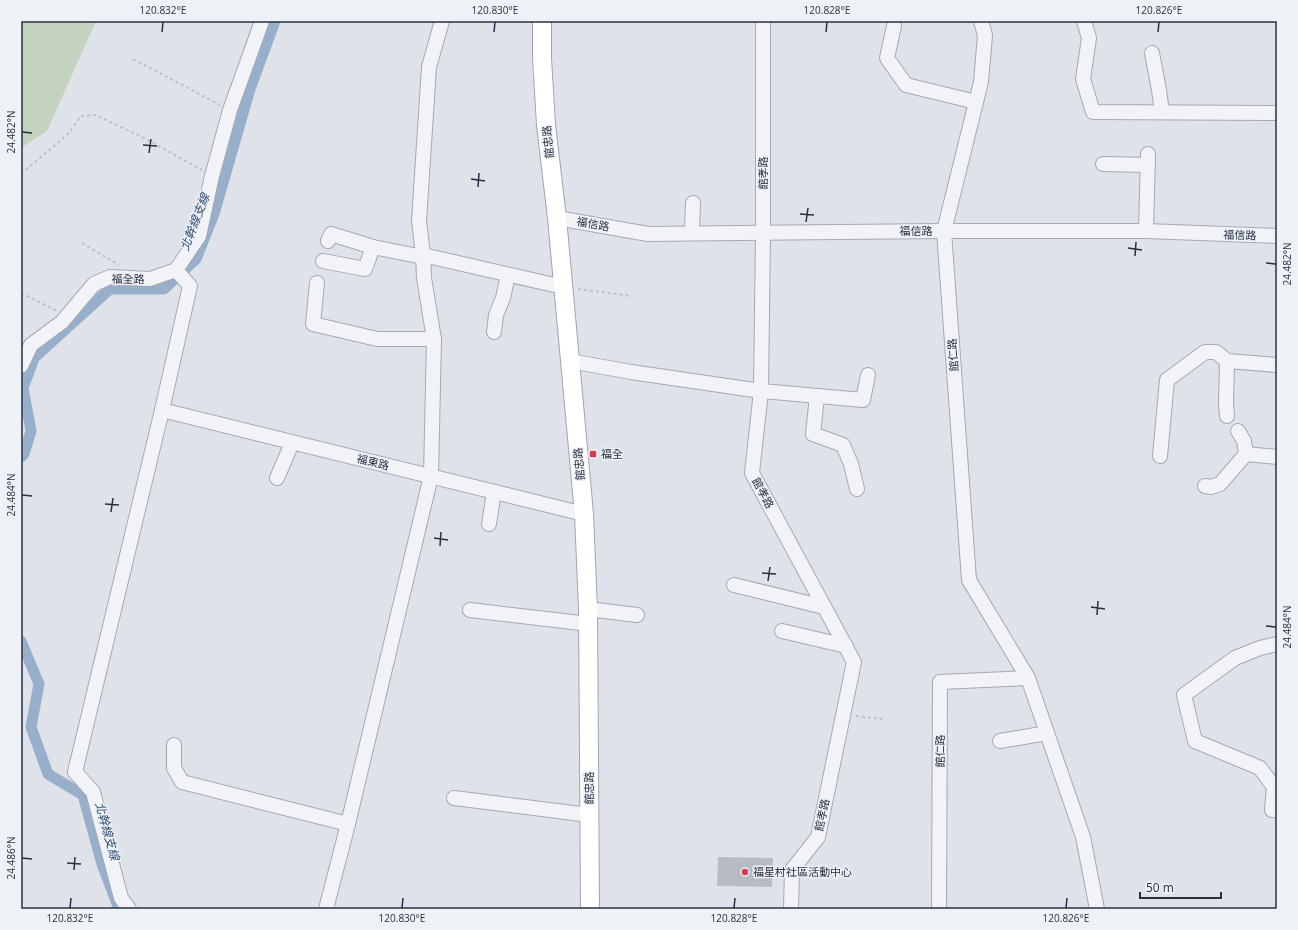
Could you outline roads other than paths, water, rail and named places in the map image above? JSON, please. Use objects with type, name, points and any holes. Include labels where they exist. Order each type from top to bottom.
[{"type":"main road","name":"館忠路","points":[[542,21],[542,58],[546,125],[584,514],[588,616],[590,909]]},
{"type":"street","points":[[129,909],[121,898],[93,792],[75,772],[162,410],[190,286],[176,270],[199,236],[212,176],[230,110],[262,21]]},
{"type":"street","points":[[326,909],[348,824],[431,476],[434,339],[424,278],[419,220],[429,67],[442,21]]},
{"type":"street","name":"館孝路","points":[[763,21],[761,391],[752,473],[854,662],[818,837],[792,870],[792,909]]},
{"type":"street","name":"館仁路","points":[[981,21],[985,35],[981,82],[944,231],[969,580],[1028,678],[1083,837],[1098,909]]},
{"type":"street","points":[[1084,21],[1089,38],[1083,79],[1093,112],[1277,113]]},
{"type":"street","points":[[894,26],[887,58],[906,85],[976,102]]},
{"type":"street","points":[[1152,53],[1162,112]]},
{"type":"street","points":[[1103,164],[1148,160],[1146,231]]},
{"type":"street","points":[[692,233],[693,203]]},
{"type":"street","name":"福信路","points":[[556,218],[648,234],[763,232],[1146,231],[1277,236]]},
{"type":"street","points":[[328,240],[331,234],[373,247],[423,256],[563,287]]},
{"type":"street","points":[[324,261],[365,269],[373,247]]},
{"type":"street","name":"福全路","points":[[21,366],[31,345],[62,322],[94,284],[110,277],[150,279],[176,270]]},
{"type":"street","points":[[494,332],[496,315],[503,298],[508,275]]},
{"type":"street","points":[[318,283],[313,324],[378,339],[434,339]]},
{"type":"street","points":[[1160,456],[1167,380],[1205,352],[1216,352],[1227,361],[1277,365]]},
{"type":"street","points":[[570,361],[631,372],[761,391],[864,400],[868,375]]},
{"type":"street","points":[[1227,361],[1227,416]]},
{"type":"street","points":[[817,396],[813,434],[843,445],[851,464],[857,489]]},
{"type":"street","name":"福東路","points":[[162,410],[584,514]]},
{"type":"street","points":[[1205,486],[1211,487],[1220,484],[1246,454],[1244,441],[1238,431]]},
{"type":"street","points":[[277,478],[292,443]]},
{"type":"street","points":[[1246,454],[1277,457]]},
{"type":"street","points":[[489,524],[494,492]]},
{"type":"street","points":[[734,585],[824,607]]},
{"type":"street","points":[[470,610],[588,616],[637,614]]},
{"type":"street","points":[[782,631],[846,646]]},
{"type":"street","points":[[1277,644],[1260,648],[1235,658],[1184,695],[1195,740],[1260,768],[1274,787],[1272,810],[1277,810]]},
{"type":"street","name":"館仁路","points":[[939,909],[940,682],[1028,678]]},
{"type":"street","points":[[1000,742],[1047,733]]},
{"type":"street","points":[[174,745],[174,768],[182,782],[348,824]]},
{"type":"street","points":[[454,798],[589,815]]},
{"type":"waterway","name":"北幹線支線","points":[[21,457],[24,454],[31,431],[23,388],[34,358],[110,289],[164,289],[196,259],[214,214],[250,89],[275,21]]},
{"type":"waterway","name":"北幹線支線","points":[[21,641],[39,684],[31,727],[48,774],[83,795],[102,864],[119,909]]},
{"type":"place","name":"福全","points":[[593,454]]},
{"type":"place","name":"福星村社區活動中心","points":[[745,872]]}]
